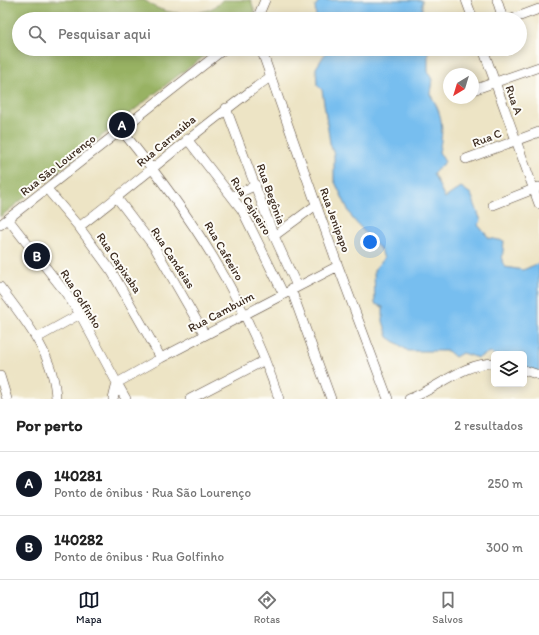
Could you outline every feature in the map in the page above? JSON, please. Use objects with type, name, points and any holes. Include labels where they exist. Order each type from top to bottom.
[{"type":"street","points":[[260,12],[265,0]]},
{"type":"street","points":[[466,0],[470,12]]},
{"type":"street","points":[[497,0],[501,12]]},
{"type":"street","points":[[527,13],[539,9]]},
{"type":"street","name":"Rua São Lourenço","points":[[4,222],[122,131],[215,56]]},
{"type":"street","name":"Rua Jenipapo","points":[[263,56],[338,266],[388,399]]},
{"type":"street","name":"Rua A","points":[[486,56],[515,140],[536,188],[539,204]]},
{"type":"street","points":[[479,88],[539,67]]},
{"type":"street","name":"Rua Carnaúba","points":[[79,227],[117,198],[226,108],[270,76]]},
{"type":"street","name":"Rua Begônia","points":[[226,108],[256,185],[274,236],[290,289]]},
{"type":"street","name":"Rua Cafeeiro","points":[[122,131],[153,168],[196,227],[246,314],[279,399]]},
{"type":"street","name":"Rua C","points":[[466,158],[539,132]]},
{"type":"street","name":"Rua Cajueiro","points":[[188,139],[233,196],[260,243],[290,289],[330,399]]},
{"type":"street","points":[[233,196],[256,185]]},
{"type":"street","points":[[493,205],[536,188]]},
{"type":"street","name":"Rua Capixaba","points":[[47,189],[79,227],[112,272],[161,358]]},
{"type":"street","name":"Rua Candeias","points":[[117,198],[155,248],[205,335]]},
{"type":"street","points":[[274,236],[316,205]]},
{"type":"street","name":"Rua Golfinho","points":[[4,222],[65,292],[80,314],[126,399]]},
{"type":"street","name":"Rua Cambuim","points":[[117,383],[290,289],[338,266]]},
{"type":"street","points":[[0,287],[37,338],[50,368],[56,399]]},
{"type":"street","points":[[37,338],[80,314]]},
{"type":"street","points":[[190,399],[265,360]]},
{"type":"street","points":[[409,399],[430,390],[469,368],[491,364]]},
{"type":"street","points":[[527,371],[539,375]]},
{"type":"street","points":[[0,376],[7,399]]},
{"type":"street","points":[[113,399],[117,383]]},
{"type":"green space","points":[[0,0],[144,0],[157,8],[168,12],[12,12],[12,56],[205,56],[172,80],[0,217]]},
{"type":"green space","points":[[222,0],[251,0],[255,12],[201,12],[216,6]]},
{"type":"water","points":[[320,0],[422,0],[422,12],[315,12],[315,6]]},
{"type":"water","points":[[324,56],[428,56],[428,71],[432,80],[430,94],[438,109],[442,129],[439,152],[445,162],[433,173],[445,198],[461,187],[471,194],[481,221],[478,225],[489,238],[504,241],[502,261],[505,267],[523,270],[539,263],[539,372],[527,370],[527,351],[491,351],[491,353],[478,358],[462,353],[455,357],[448,351],[408,351],[388,337],[383,321],[383,307],[375,304],[374,270],[384,258],[380,249],[352,218],[334,180],[334,155],[330,143],[322,90],[317,85],[316,68]]},
{"type":"place","name":"140281","points":[[122,125]]},
{"type":"place","name":"140282","points":[[37,256]]}]
